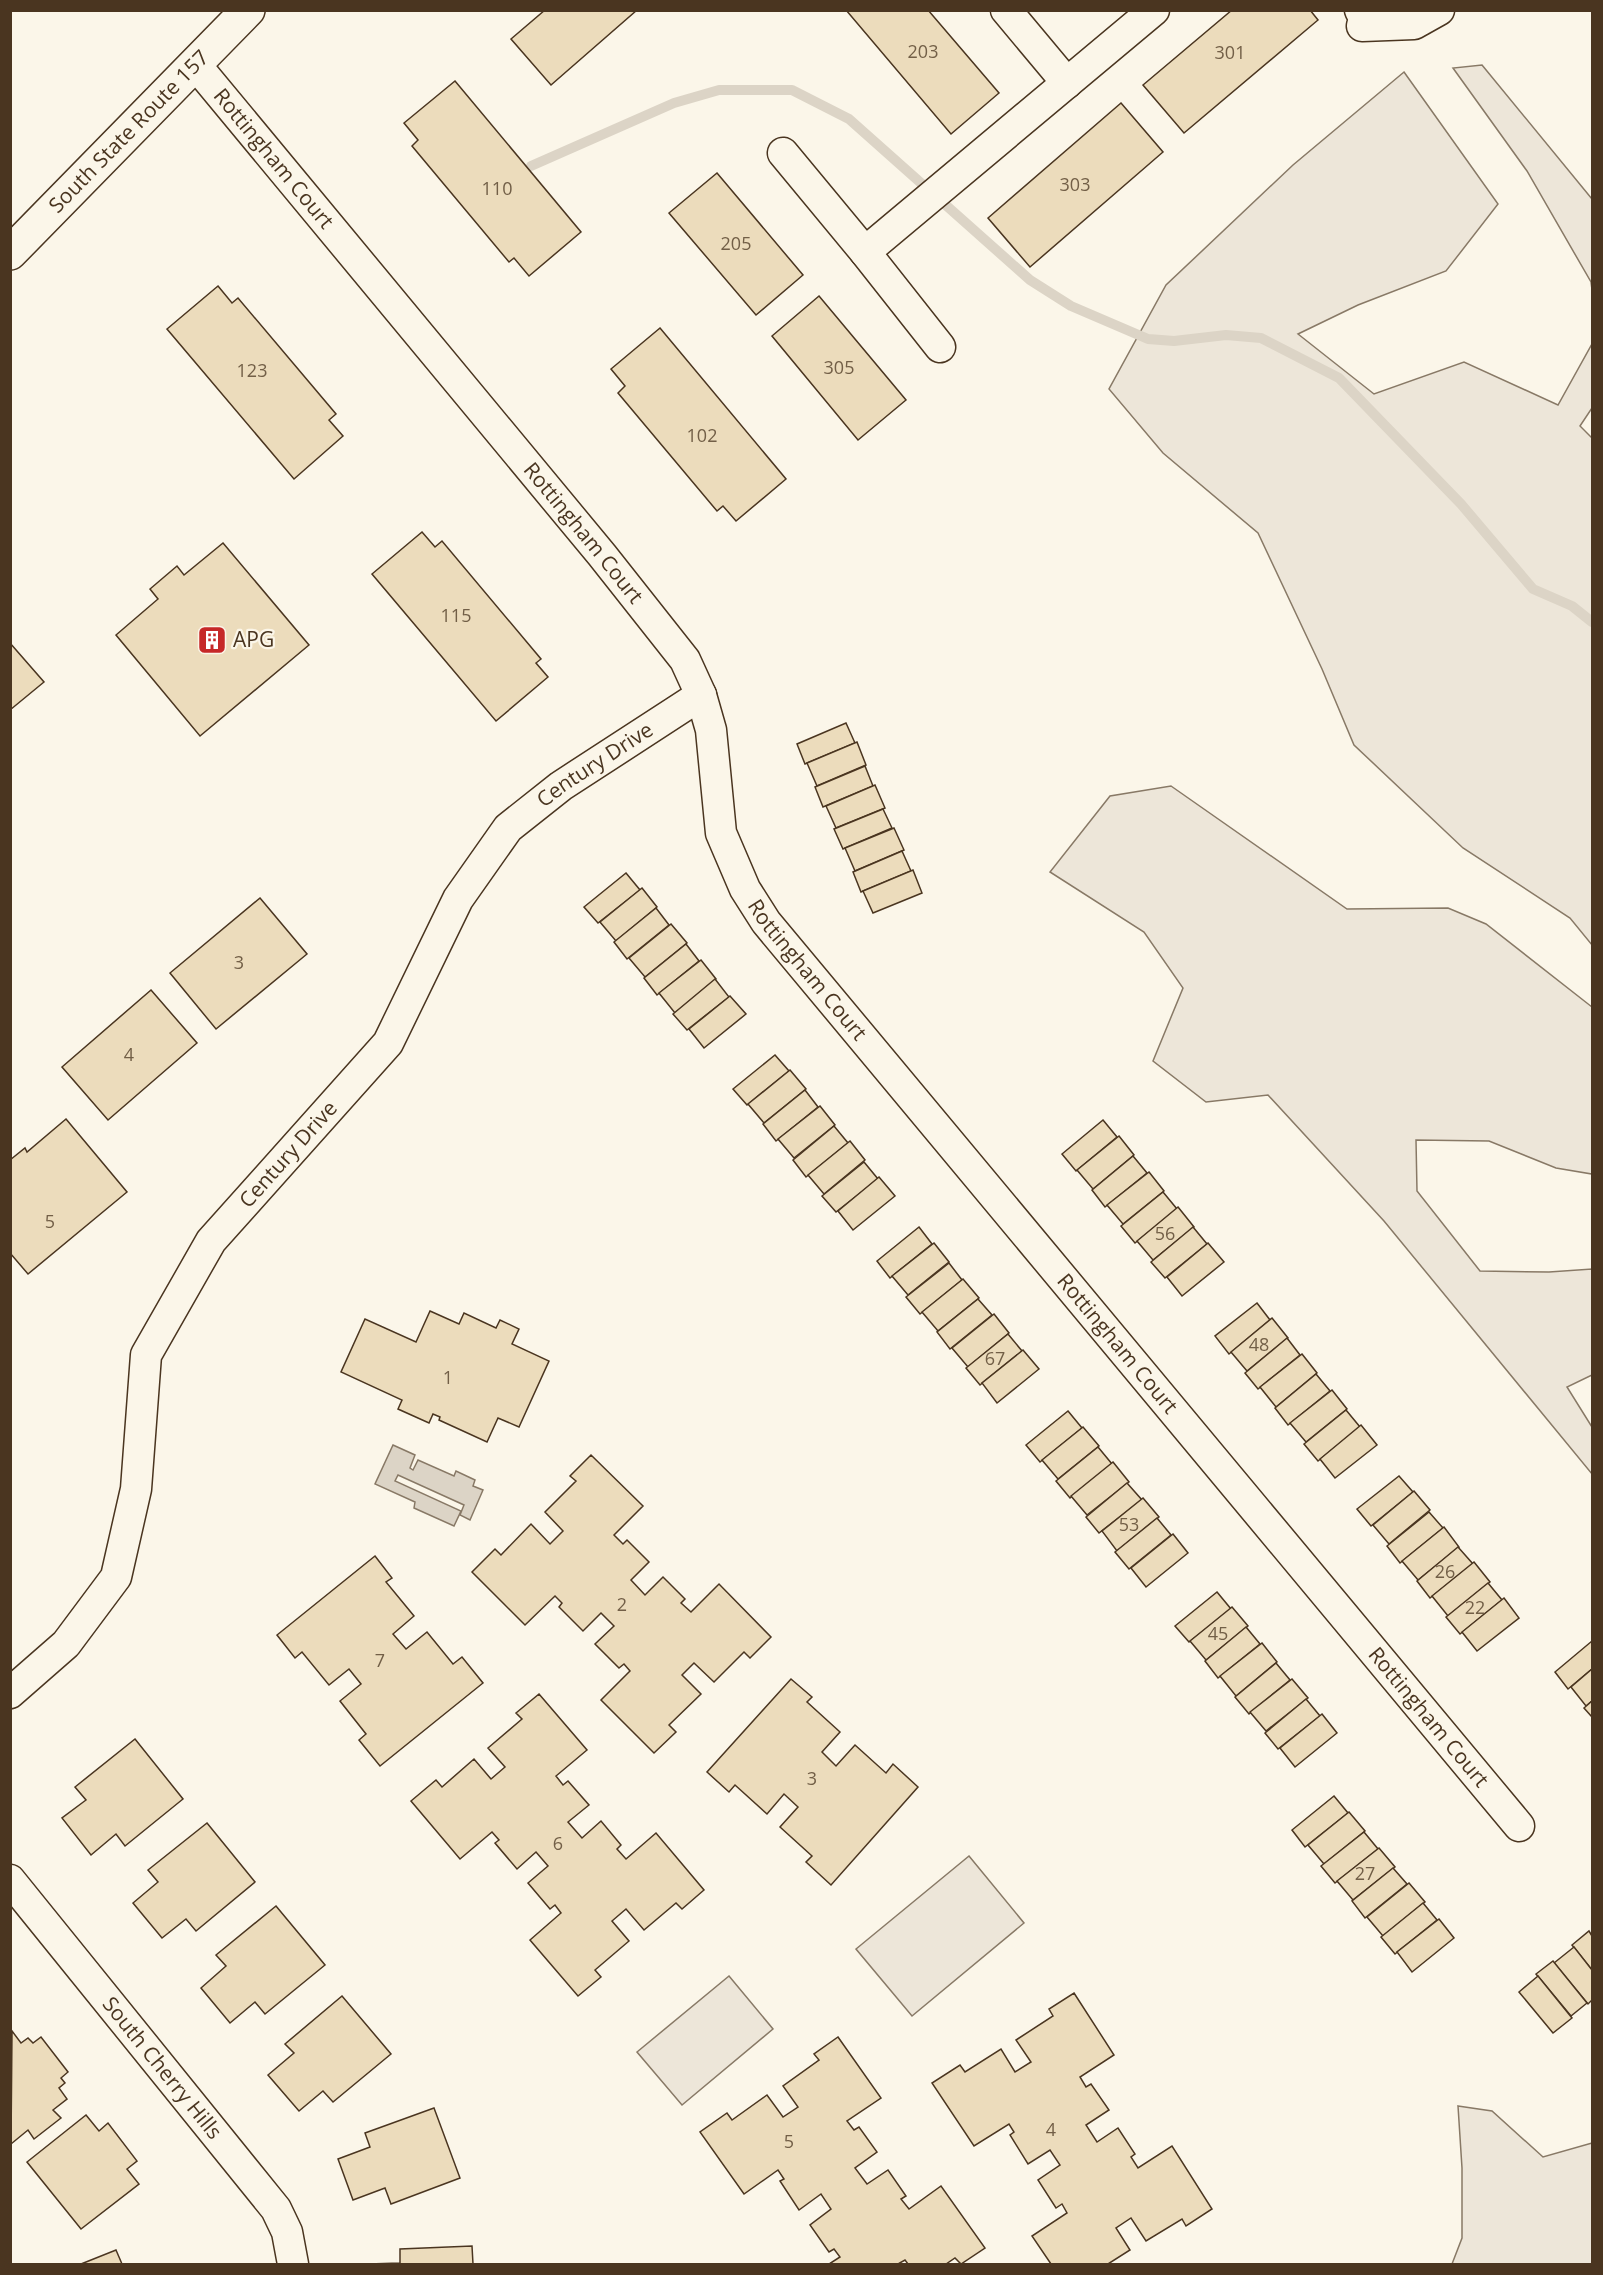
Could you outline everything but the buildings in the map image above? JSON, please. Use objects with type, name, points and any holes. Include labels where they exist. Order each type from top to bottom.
[{"type":"main road","name":"South State Route 157","points":[[10,253],[248,10]]},
{"type":"street","points":[[1006,10],[1067,83]]},
{"type":"street","points":[[1361,18],[1414,24],[1439,10]]},
{"type":"street","points":[[865,252],[1067,83],[1145,13]]},
{"type":"street","name":"Rottingham Court","points":[[195,64],[602,555],[685,660],[701,695],[711,730],[721,833],[745,889],[766,922],[1519,1826]]},
{"type":"street","points":[[783,153],[940,347]]},
{"type":"street","name":"Century Drive","points":[[10,1693],[66,1644],[116,1577],[136,1489],[146,1355],[211,1241],[388,1043],[458,898],[508,828],[561,786],[701,695]]},
{"type":"street","name":"South Cherry Hills","points":[[10,1880],[276,2209],[287,2232],[293,2265]]},
{"type":"shaded area","points":[[1482,65],[1592,199],[1592,290],[1591,282],[1527,171],[1453,68]]},
{"type":"shaded area","points":[[1404,72],[1498,204],[1446,271],[1358,305],[1298,334],[1374,394],[1464,362],[1558,405],[1592,344],[1592,408],[1580,426],[1592,438],[1592,945],[1570,918],[1463,848],[1354,745],[1322,669],[1258,533],[1163,453],[1109,389],[1166,285],[1293,165]]},
{"type":"shaded area","points":[[1171,786],[1347,909],[1448,908],[1486,924],[1592,1007],[1592,1174],[1556,1168],[1489,1141],[1416,1140],[1417,1191],[1480,1271],[1549,1272],[1592,1269],[1592,1375],[1567,1387],[1592,1427],[1592,1474],[1384,1221],[1268,1095],[1206,1102],[1153,1061],[1183,988],[1144,932],[1050,872],[1110,796]]},
{"type":"shaded area","points":[[393,1445],[415,1455],[410,1468],[413,1470],[418,1460],[454,1476],[456,1471],[475,1480],[473,1486],[483,1490],[470,1520],[460,1515],[464,1505],[398,1475],[395,1481],[461,1511],[454,1526],[414,1508],[415,1502],[375,1484]]},
{"type":"shaded area","points":[[969,1856],[1024,1923],[912,2016],[856,1949]]},
{"type":"shaded area","points":[[729,1976],[773,2029],[682,2105],[637,2052]]},
{"type":"shaded area","points":[[1458,2106],[1492,2111],[1543,2157],[1592,2143],[1592,2264],[1452,2264],[1462,2238],[1462,2168]]},
{"type":"waterway","points":[[531,166],[674,103],[719,90],[792,90],[849,119],[1030,280],[1071,306],[1148,339],[1174,341],[1226,335],[1261,338],[1339,378],[1461,504],[1533,589],[1572,606],[1592,622]]},
{"type":"place","name":"APG","points":[[212,640]]}]
